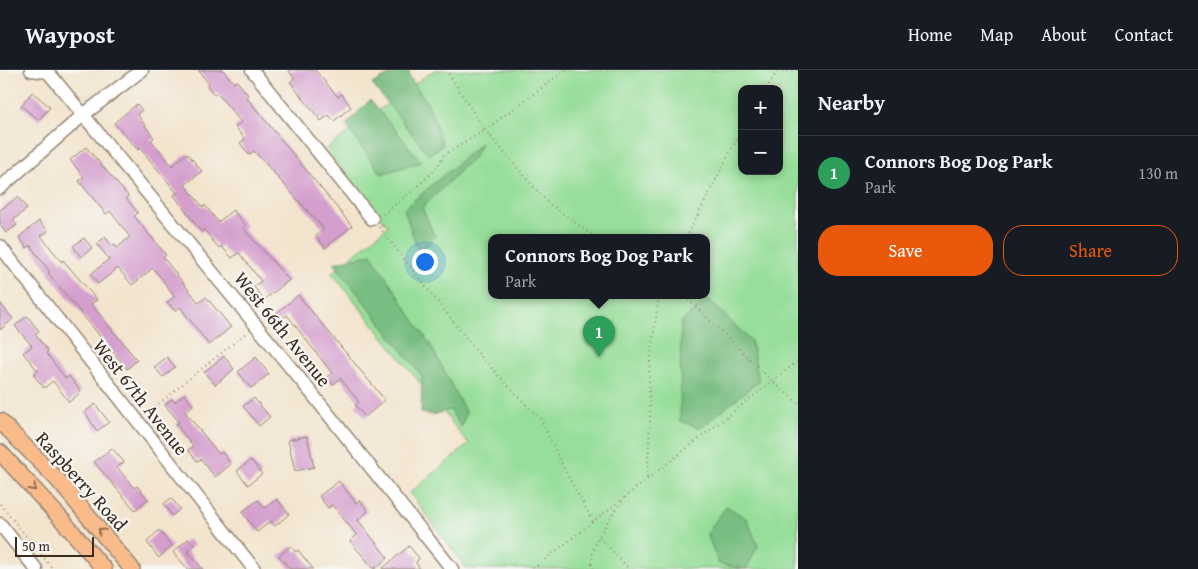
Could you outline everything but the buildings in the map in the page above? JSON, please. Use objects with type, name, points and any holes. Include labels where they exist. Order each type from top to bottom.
[{"type":"main road","name":"Raspberry Road","points":[[0,421],[57,479],[132,569]]},
{"type":"main road","points":[[0,452],[63,520],[104,569]]},
{"type":"street","name":"West 66th Avenue","points":[[31,70],[48,72],[452,569]]},
{"type":"street","points":[[0,188],[83,115],[142,70]]},
{"type":"street","points":[[252,70],[372,219]]},
{"type":"street","name":"West 67th Avenue","points":[[0,246],[254,569]]},
{"type":"street","points":[[0,525],[36,569]]},
{"type":"path","points":[[446,70],[485,130],[547,202],[591,234]]},
{"type":"path","points":[[566,70],[485,130],[444,155],[435,170],[410,193],[378,218],[372,219],[482,358],[541,420],[566,474],[593,521]]},
{"type":"path","points":[[768,85],[776,71],[798,70]]},
{"type":"path","points":[[688,234],[741,130]]},
{"type":"path","points":[[647,478],[650,426],[649,369],[659,299]]},
{"type":"path","points":[[689,299],[771,380],[798,403]]},
{"type":"path","points":[[137,421],[256,326]]},
{"type":"path","points":[[533,569],[771,380],[798,361]]},
{"type":"path","points":[[593,569],[592,562],[599,537],[626,495]]},
{"type":"path","points":[[0,504],[53,569]]},
{"type":"path","points":[[599,537],[629,569]]},
{"type":"green space","points":[[398,70],[409,70],[409,76],[429,106],[443,145],[429,155],[372,84]]},
{"type":"green space","points":[[434,70],[798,70],[798,569],[467,569],[410,493],[469,444],[332,273],[388,226],[326,149]]},
{"type":"green space","points":[[370,100],[422,162],[381,174],[346,125]]},
{"type":"green space","points":[[481,143],[474,157],[422,208],[435,237],[419,254],[404,209]]},
{"type":"green space","points":[[371,254],[431,346],[466,413],[461,427],[450,410],[433,415],[421,413],[422,376],[334,263]]},
{"type":"green space","points":[[708,299],[751,341],[759,381],[700,428],[680,421],[681,322]]},
{"type":"green space","points":[[726,506],[747,519],[758,546],[746,569],[719,564],[707,534]]},
{"type":"place","name":"Connors Bog Dog Park","points":[[599,357]]}]
